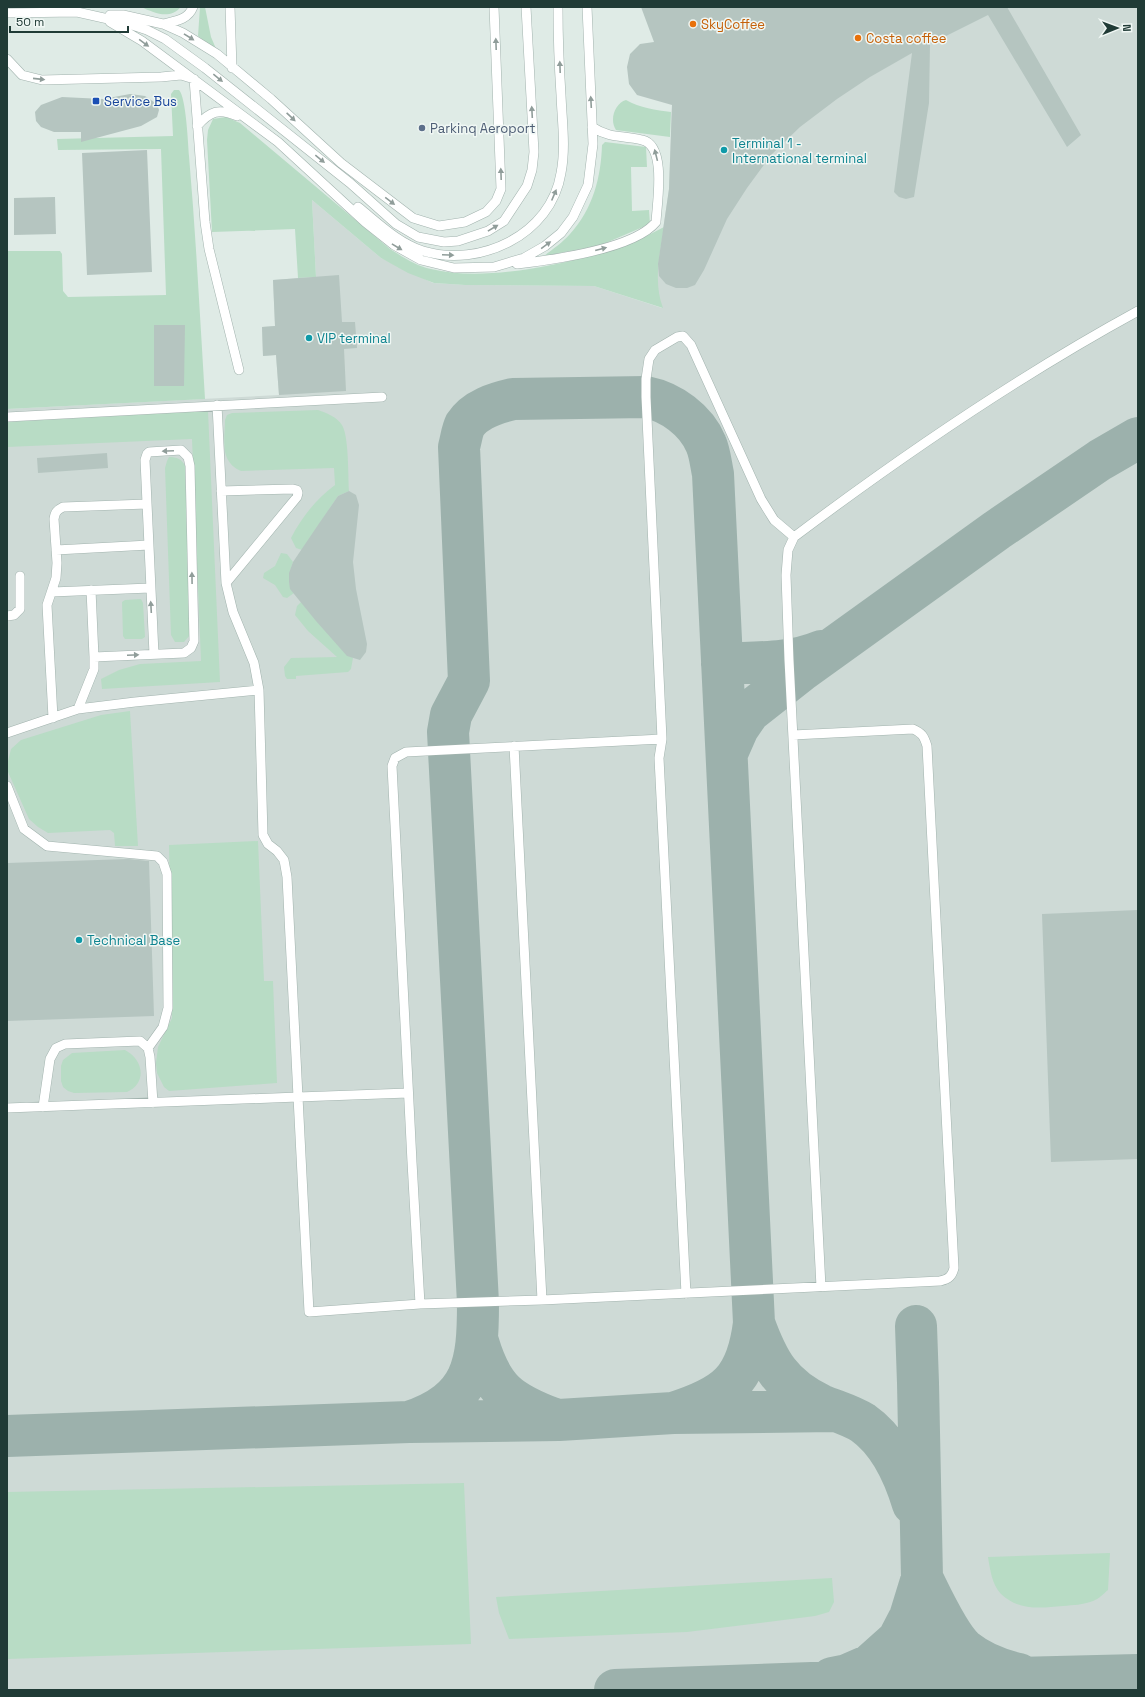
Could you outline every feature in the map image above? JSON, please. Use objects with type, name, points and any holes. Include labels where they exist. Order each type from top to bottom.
[{"type":"lane","points":[[162,24],[182,20],[188,15],[193,7]]},
{"type":"lane","points":[[230,7],[232,68]]},
{"type":"lane","points":[[98,16],[123,15],[162,24],[183,33],[217,54],[271,99],[341,163],[396,206],[413,218],[439,226],[465,222],[486,212],[496,201],[501,189],[494,7]]},
{"type":"lane","points":[[7,13],[77,12],[98,16],[148,30],[165,39],[205,68],[338,174],[396,224],[418,237],[444,242],[458,241],[488,231],[504,221],[527,186],[532,170],[534,152],[526,7]]},
{"type":"lane","points":[[98,16],[142,41],[194,79],[278,142],[392,235],[422,251],[444,255],[468,255],[487,252],[511,241],[532,227],[547,210],[556,193],[561,174],[564,147],[558,7]]},
{"type":"lane","points":[[494,267],[524,258],[545,246],[561,233],[573,217],[588,185],[593,144],[587,7]]},
{"type":"lane","points":[[8,63],[22,75],[42,80],[161,77],[181,75],[194,79]]},
{"type":"lane","points":[[194,79],[205,222],[209,249],[239,370]]},
{"type":"lane","points":[[197,126],[205,117],[219,110],[227,111],[248,120]]},
{"type":"lane","points":[[278,142],[365,222],[394,245],[421,260],[454,268],[494,267],[562,259],[610,246],[651,229],[656,222],[658,166],[655,150],[652,144],[644,140],[608,136],[592,127]]},
{"type":"lane","points":[[821,1287],[793,735],[786,575],[788,550],[794,537],[869,480],[944,429],[1019,381],[1138,311]]},
{"type":"lane","points":[[686,1294],[659,758],[662,739],[646,397],[646,379],[649,359],[655,350],[677,337],[683,336],[691,345],[761,498],[774,520],[794,537]]},
{"type":"lane","points":[[7,417],[382,397]]},
{"type":"lane","points":[[217,405],[226,583],[233,612],[254,663],[259,690],[263,835],[268,844],[277,851],[284,860],[287,877],[309,1312],[420,1304],[686,1294],[821,1287],[946,1280],[952,1276],[954,1268],[927,746],[925,738],[921,733],[913,729],[793,735]]},
{"type":"lane","points":[[94,657],[184,653],[191,648],[194,641],[190,466],[188,457],[182,450],[149,452],[146,454],[145,460],[154,654]]},
{"type":"lane","points":[[221,491],[293,489],[297,490],[298,493],[297,497],[226,583]]},
{"type":"lane","points":[[53,718],[47,605],[56,578],[55,513],[58,509],[63,507],[147,504]]},
{"type":"lane","points":[[56,550],[149,545]]},
{"type":"lane","points":[[7,616],[14,615],[20,609],[20,576]]},
{"type":"lane","points":[[52,592],[150,588]]},
{"type":"lane","points":[[78,709],[94,669],[91,590]]},
{"type":"lane","points":[[7,733],[78,709],[259,690]]},
{"type":"lane","points":[[420,1304],[392,766],[395,758],[406,752],[662,739]]},
{"type":"lane","points":[[514,746],[542,1300]]},
{"type":"lane","points":[[7,786],[24,829],[47,846],[157,856],[163,862],[167,874],[168,1008],[163,1027],[148,1048]]},
{"type":"lane","points":[[43,1107],[50,1059],[56,1048],[65,1044],[140,1041],[148,1048],[150,1057],[153,1103]]},
{"type":"lane","points":[[7,1108],[408,1093]]},
{"type":"shaded area","points":[[670,7],[1138,7],[1138,1690],[7,1690],[7,409],[279,395],[276,355],[263,356],[262,327],[275,326],[273,280],[316,277],[312,200],[381,258],[433,283],[465,285],[594,286],[662,308],[658,297],[657,287],[658,264],[669,189],[672,105]]},
{"type":"green space","points":[[141,7],[181,7],[172,13],[162,14]]},
{"type":"green space","points":[[200,7],[205,7],[211,37],[217,51],[198,36]]},
{"type":"green space","points":[[174,90],[179,90],[181,94],[186,121],[196,247],[205,399],[7,409],[7,251],[60,251],[62,254],[63,291],[68,297],[166,295],[161,149],[58,150],[57,139],[173,136],[171,94]]},
{"type":"green space","points":[[626,100],[642,107],[671,112],[670,137],[616,130],[613,122],[614,112],[622,102]]},
{"type":"green space","points":[[226,117],[240,123],[390,249],[425,268],[453,273],[477,274],[529,269],[605,252],[631,243],[664,227],[658,268],[658,288],[663,308],[594,286],[465,285],[434,283],[408,273],[381,258],[312,200],[316,277],[298,278],[295,229],[212,232],[207,140],[208,130],[213,119]]},
{"type":"green space","points":[[605,142],[646,147],[647,167],[631,167],[632,211],[649,210],[650,224],[601,245],[544,256],[567,237],[585,214],[598,181],[602,145]]},
{"type":"green space","points":[[318,410],[335,418],[342,425],[344,430],[347,447],[349,491],[338,496],[302,550],[296,548],[291,538],[310,509],[335,485],[334,468],[241,471],[229,462],[226,456],[224,443],[225,420],[227,415],[232,413]]},
{"type":"green space","points":[[208,411],[220,682],[102,689],[101,679],[119,670],[140,664],[201,661],[192,439],[7,447],[7,422]]},
{"type":"green space","points":[[169,457],[179,459],[185,466],[190,635],[184,642],[175,642],[171,635],[165,468]]},
{"type":"green space","points":[[281,553],[287,554],[293,562],[289,574],[289,582],[294,593],[287,598],[283,597],[275,585],[263,578],[264,573],[275,566]]},
{"type":"green space","points":[[141,599],[143,603],[145,637],[142,639],[125,639],[123,636],[122,602],[125,600]]},
{"type":"green space","points":[[301,602],[353,658],[351,669],[348,672],[296,676],[296,679],[287,679],[285,676],[284,667],[291,658],[337,657],[308,631],[295,615],[297,606]]},
{"type":"green space","points":[[130,711],[138,846],[115,846],[114,833],[110,830],[48,833],[38,827],[29,819],[8,772],[8,761],[11,749],[21,740],[101,715]]},
{"type":"green space","points":[[258,841],[264,981],[273,981],[277,1083],[169,1091],[164,1087],[157,1073],[156,1063],[158,1047],[172,1018],[169,845]]},
{"type":"green space","points":[[125,1050],[136,1060],[141,1071],[138,1083],[127,1092],[74,1093],[63,1087],[61,1081],[61,1066],[63,1060],[72,1053]]},
{"type":"green space","points":[[464,1483],[471,1644],[7,1659],[7,1492]]},
{"type":"green space","points":[[1110,1553],[1108,1590],[1101,1596],[1086,1603],[1038,1608],[1022,1606],[1001,1594],[993,1582],[988,1557]]},
{"type":"green space","points":[[832,1578],[834,1602],[829,1612],[815,1616],[687,1632],[509,1639],[499,1613],[496,1597]]},
{"type":"building","name":"Terminal 1 - International terminal","points":[[641,7],[1007,7],[1081,135],[1067,147],[988,15],[930,44],[929,103],[914,197],[906,199],[899,197],[894,192],[912,53],[870,77],[837,99],[800,127],[771,155],[727,219],[704,270],[695,285],[687,288],[676,288],[666,284],[659,276],[658,264],[669,189],[672,105],[637,95],[629,84],[627,67],[630,54],[640,44],[654,42]]},
{"type":"building","points":[[130,94],[145,96],[157,104],[159,110],[157,117],[141,126],[81,142],[81,132],[54,132],[41,127],[36,121],[35,112],[41,105],[62,97],[103,99]]},
{"type":"building","points":[[147,150],[152,272],[87,275],[82,153]]},
{"type":"building","points":[[55,197],[56,234],[14,235],[14,198]]},
{"type":"building","name":"VIP terminal","points":[[339,275],[342,322],[355,322],[357,348],[344,349],[346,391],[279,395],[276,355],[263,356],[262,327],[275,326],[273,280]]},
{"type":"building","points":[[154,325],[185,325],[184,386],[154,386]]},
{"type":"building","points":[[107,453],[108,468],[38,473],[37,458]]},
{"type":"building","points":[[349,491],[356,495],[359,505],[353,562],[356,589],[367,644],[366,652],[360,660],[347,656],[290,589],[289,582],[289,573],[293,562],[338,496]]},
{"type":"building","name":"Technical Base","points":[[128,859],[149,861],[154,1016],[7,1021],[7,863]]},
{"type":"building","points":[[1138,910],[1138,1159],[1051,1162],[1042,914]]},
{"type":"taxiway","points":[[409,1422],[431,1413],[447,1403],[459,1391],[468,1377],[473,1362],[478,1325],[448,732],[451,715],[469,681],[459,447],[462,433],[469,419],[486,408],[500,402],[513,399],[646,397],[655,399],[682,413],[696,427],[702,435],[707,448],[713,474],[754,1323],[751,1343],[746,1359],[740,1372],[731,1383],[721,1392],[707,1400],[673,1413]]},
{"type":"taxiway","points":[[727,753],[738,728],[749,712],[801,671],[997,530],[1100,460],[1138,438]]},
{"type":"taxiway","points":[[722,664],[785,660],[821,651]]},
{"type":"taxiway","points":[[754,1323],[771,1361],[786,1381],[807,1398],[863,1423],[881,1439],[895,1459],[913,1504]]},
{"type":"taxiway","points":[[916,1326],[922,1578],[928,1690]]},
{"type":"taxiway","points":[[478,1342],[489,1372],[504,1392],[525,1407],[554,1419]]},
{"type":"taxiway","points":[[7,1436],[409,1422],[559,1420],[673,1413],[835,1411]]},
{"type":"taxiway","points":[[832,1678],[847,1675],[870,1665],[898,1640],[910,1617],[922,1578],[947,1626],[965,1650],[990,1665],[1019,1674]]},
{"type":"taxiway","points":[[615,1690],[812,1683],[1138,1675]]},
{"type":"place","name":"SkyCoffee","points":[[693,24]]},
{"type":"place","name":"Costa coffee","points":[[858,38]]},
{"type":"place","name":"Service Bus","points":[[96,101]]},
{"type":"place","name":"Parkinq Aeroport","points":[[422,128]]},
{"type":"place","name":"Terminal 1 - International terminal","points":[[724,150]]},
{"type":"place","name":"VIP terminal","points":[[309,338]]},
{"type":"place","name":"Technical Base","points":[[79,940]]}]
